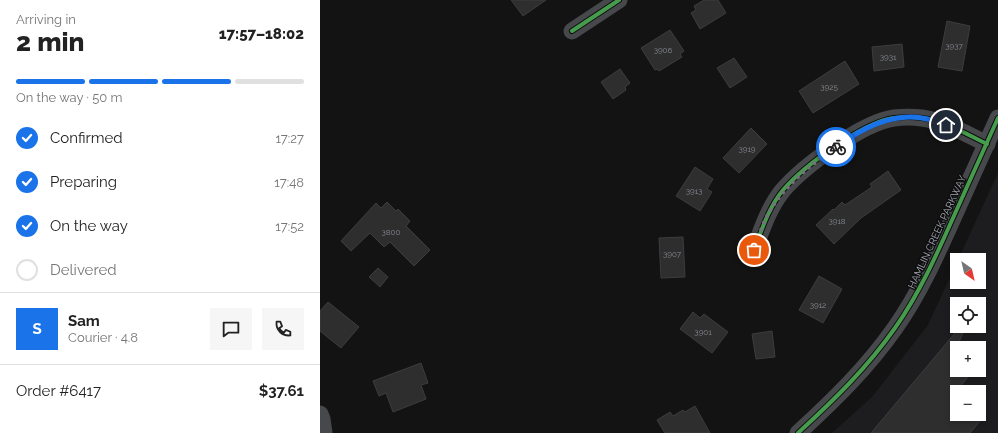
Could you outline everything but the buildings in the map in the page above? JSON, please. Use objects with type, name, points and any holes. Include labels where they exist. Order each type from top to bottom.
[{"type":"street","points":[[572,31],[597,6],[619,0]]},
{"type":"street","points":[[754,250],[765,219],[782,191],[805,169],[869,126],[894,118],[922,118],[946,125],[987,144]]},
{"type":"street","name":"HAMLIN CREEK PARKWAY","points":[[798,433],[835,399],[862,370],[895,328],[932,267],[998,118]]},
{"type":"street","points":[[320,414],[324,433]]},
{"type":"shaded area","points":[[998,173],[998,433],[832,433],[872,397],[928,325],[950,277],[950,289],[986,289],[986,253],[961,253]]},
{"type":"cycle path","points":[[572,31],[619,0]]},
{"type":"cycle path","points":[[754,250],[770,211],[783,190],[805,169],[835,146],[881,121],[894,118],[922,118],[947,125],[987,144]]},
{"type":"cycle path","points":[[798,433],[837,396],[873,357],[904,315],[934,261],[998,118]]},
{"type":"way so far","points":[[754,250],[765,219],[782,191],[805,169],[836,147]]},
{"type":"route","points":[[836,147],[869,126],[894,118],[922,118],[946,125]]}]
